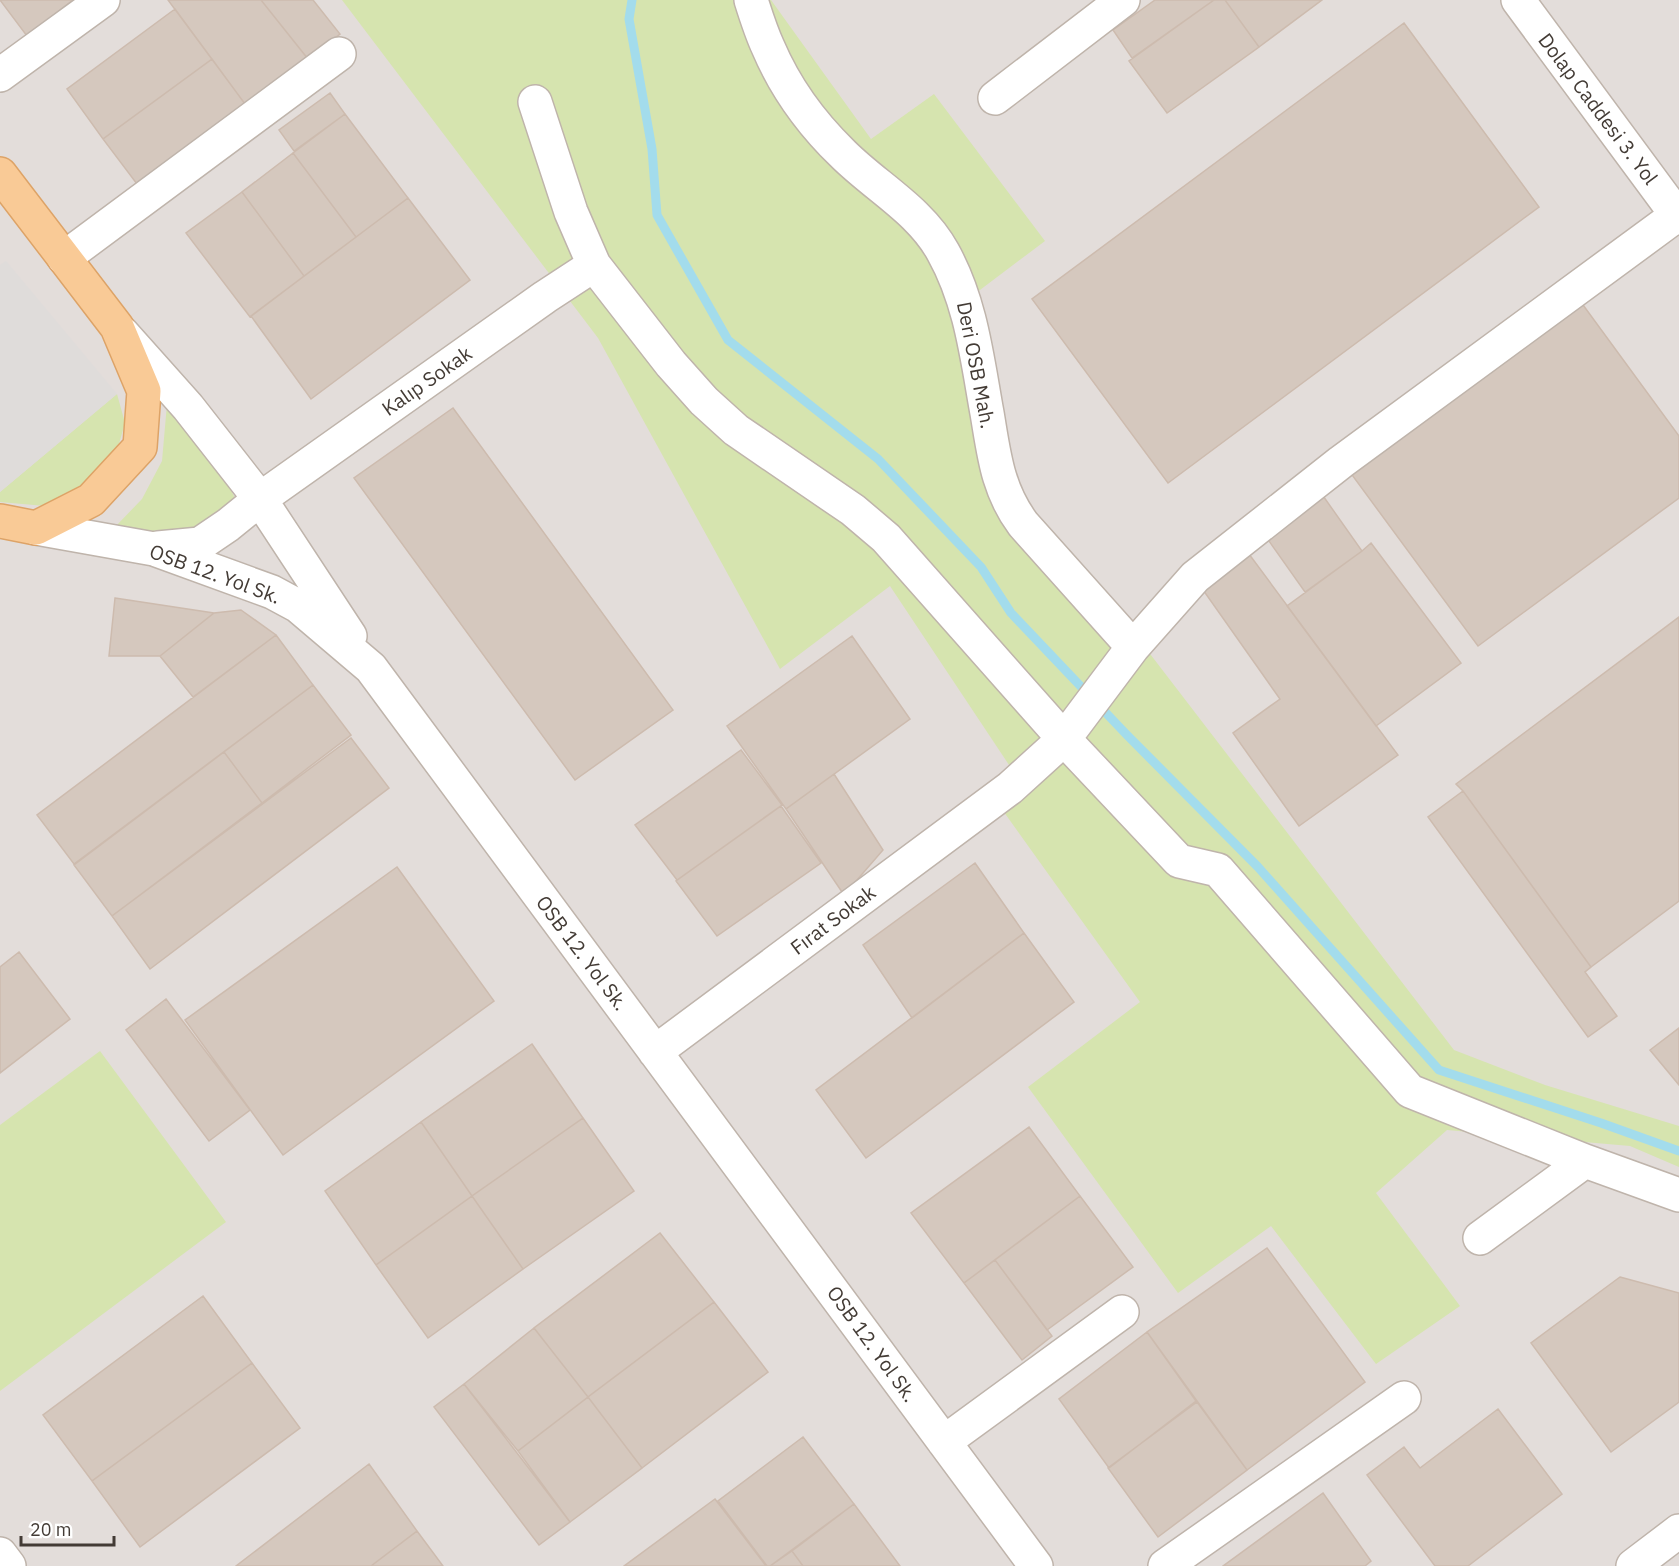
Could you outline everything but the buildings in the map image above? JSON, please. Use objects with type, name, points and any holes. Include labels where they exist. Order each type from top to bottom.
[{"type":"main road","points":[[0,174],[117,327],[144,391],[140,447],[91,500],[36,528]]},
{"type":"main road","name":"OSB 12. Yol Sk.","points":[[0,521],[36,528]]},
{"type":"street","points":[[0,75],[103,0]]},
{"type":"street","name":"Deri OSB Mah.","points":[[751,0],[767,46],[785,80],[812,121],[844,155],[918,217],[943,250],[960,286],[972,326],[996,465],[1005,496],[1023,524],[1126,656]]},
{"type":"street","points":[[995,98],[1123,0]]},
{"type":"street","name":"Dolap Caddesi 3. Yol","points":[[1518,0],[1678,216]]},
{"type":"street","points":[[64,258],[339,54]]},
{"type":"street","points":[[535,102],[571,212],[594,265],[671,364],[704,401],[736,430],[853,510],[886,538],[1064,739],[1179,861],[1218,870],[1410,1091],[1585,1161],[1679,1195]]},
{"type":"street","name":"Fırat Sokak","points":[[656,1052],[1010,788],[1064,739],[1126,656],[1204,569],[1341,462],[1678,216]]},
{"type":"street","name":"Kalıp Sokak","points":[[154,549],[200,544],[545,297],[594,265]]},
{"type":"street","points":[[117,327],[188,407],[260,499],[371,668]]},
{"type":"street","name":"OSB 12. Yol Sk.","points":[[36,528],[154,549],[272,592],[298,606],[371,668],[1036,1566]]},
{"type":"street","points":[[1480,1238],[1585,1161]]},
{"type":"street","points":[[945,1442],[1122,1312]]},
{"type":"street","points":[[1166,1566],[1404,1398]]},
{"type":"street","points":[[1633,1566],[1679,1532]]},
{"type":"street","points":[[0,1554],[9,1566]]},
{"type":"shaded area","points":[[0,0],[1679,0],[1679,1566],[0,1566]]},
{"type":"shaded area","points":[[6,261],[117,394],[0,492],[0,265]]},
{"type":"green space","points":[[342,0],[771,0],[871,139],[934,94],[1045,241],[972,296],[1003,474],[1111,603],[1454,1050],[1545,1085],[1679,1126],[1679,1167],[1630,1146],[1447,1130],[1376,1193],[1460,1306],[1376,1364],[1271,1226],[1178,1293],[1028,1087],[1140,1002],[1001,808],[1027,792],[890,586],[780,669],[598,338]]},
{"type":"green space","points":[[117,394],[125,423],[114,461],[75,495],[45,506],[0,502],[0,492]]},
{"type":"green space","points":[[167,404],[222,473],[236,500],[205,532],[143,534],[115,527],[142,499],[162,461]]},
{"type":"green space","points":[[100,1051],[226,1222],[0,1391],[0,1125]]},
{"type":"waterway","points":[[632,0],[629,19],[652,149],[657,215],[728,340],[878,459],[981,567],[1011,613],[1126,734],[1258,867],[1439,1070],[1679,1151]]}]
